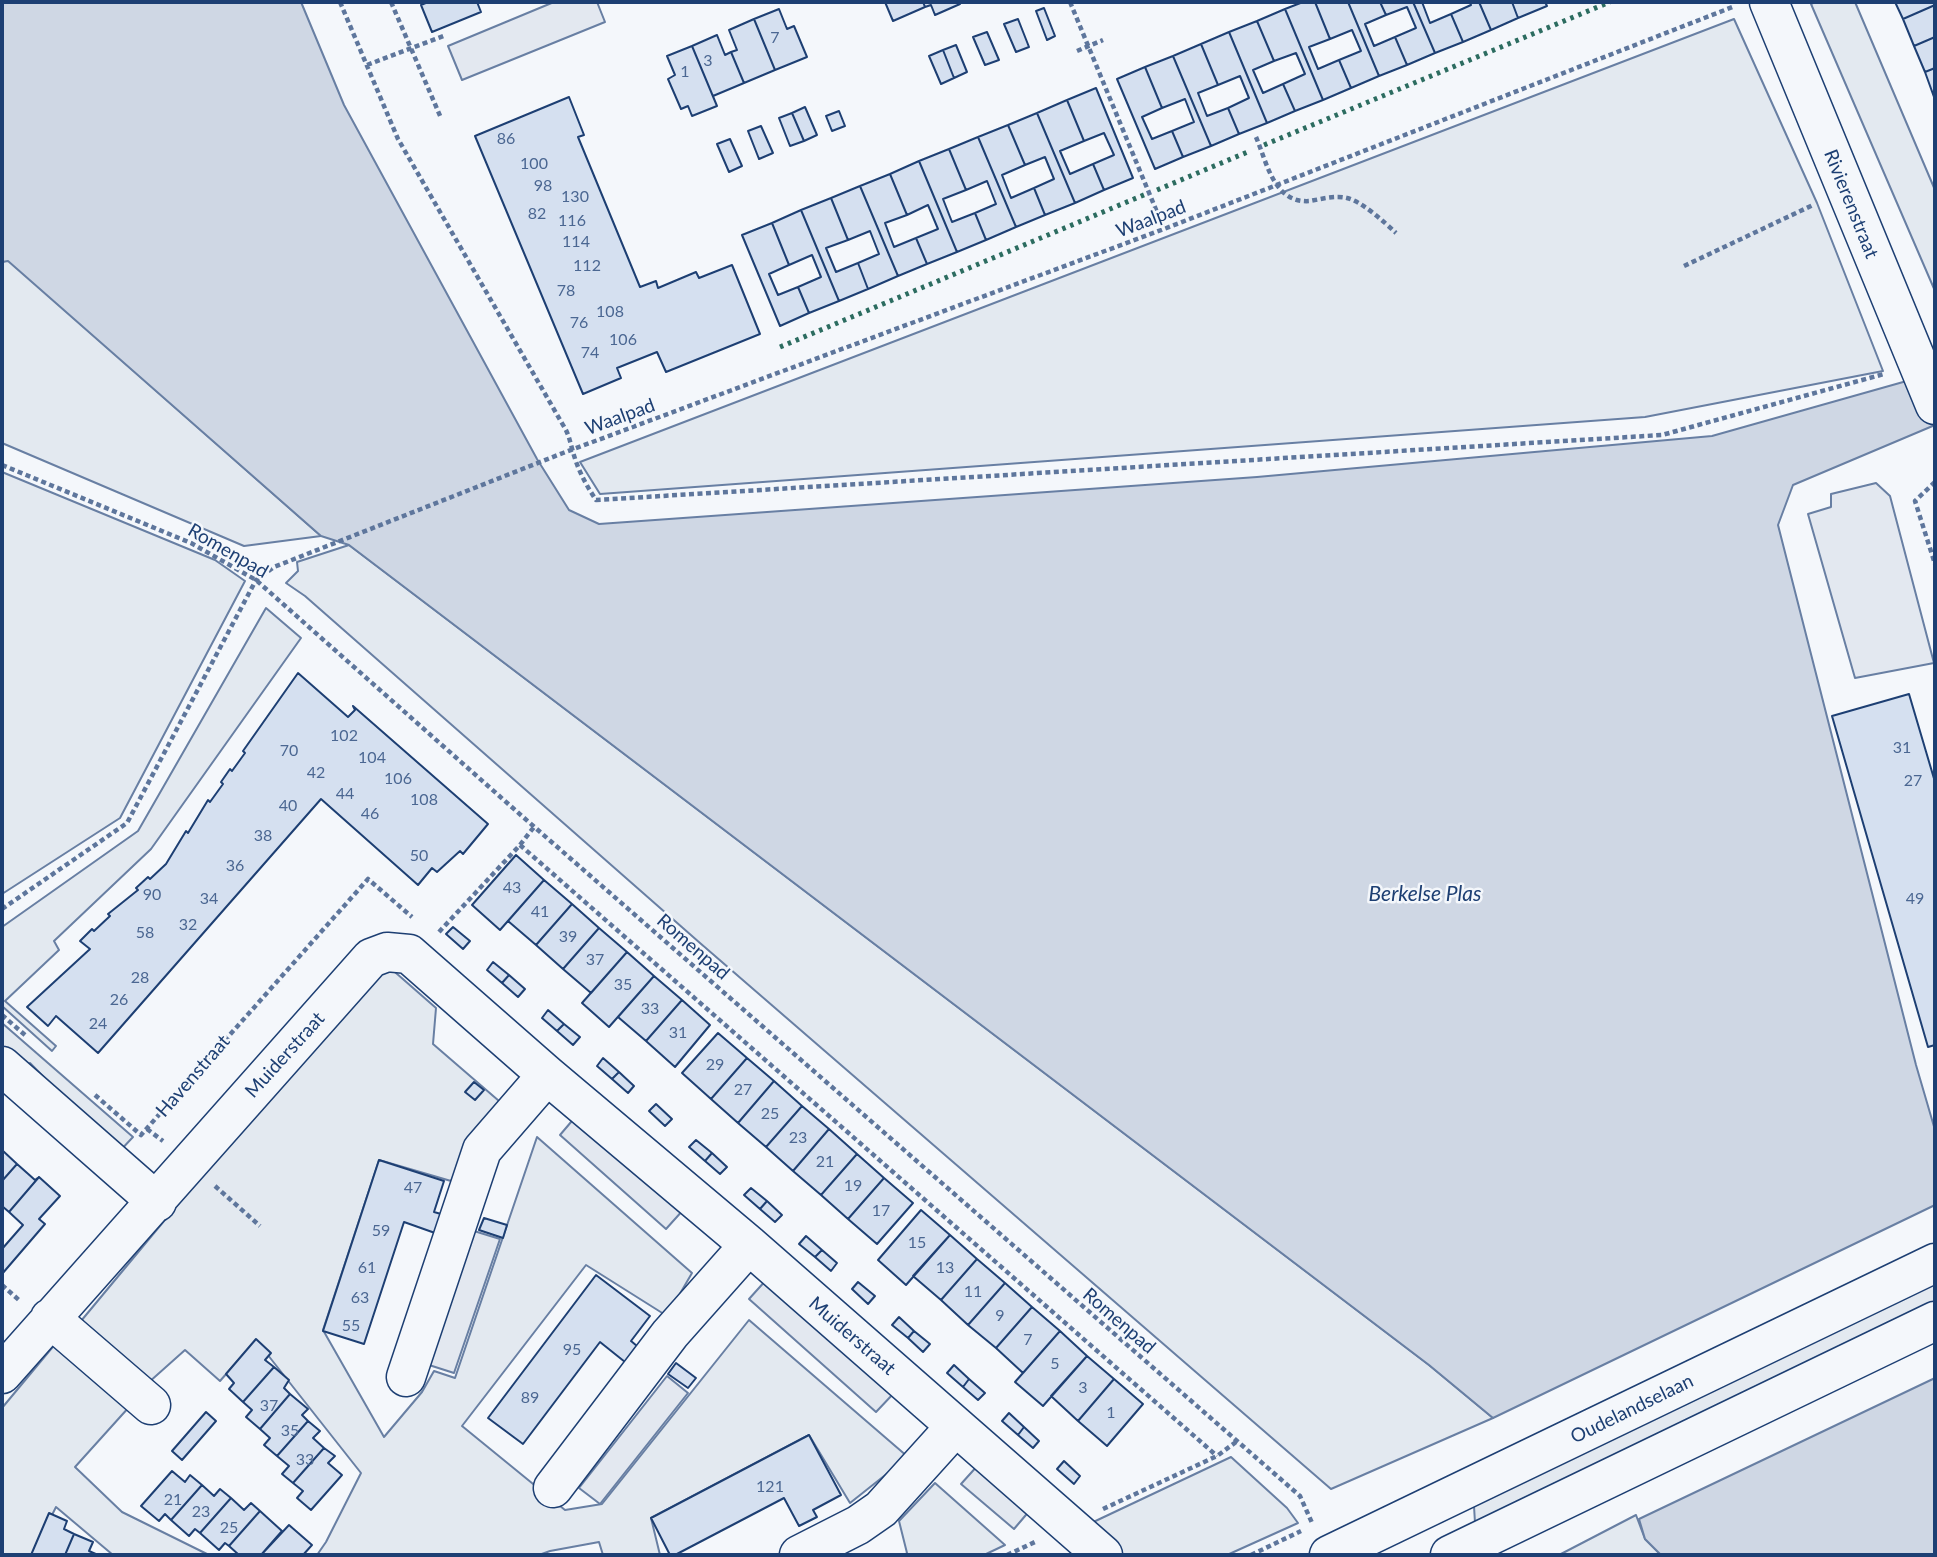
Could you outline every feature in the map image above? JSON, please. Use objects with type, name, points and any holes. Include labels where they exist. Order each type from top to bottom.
[{"type":"street","name":"Rivierenstraat","points":[[1769,2],[1915,385]]},
{"type":"street","name":"Muiderstraat","points":[[2,1374],[372,958],[387,952],[409,954],[547,1075],[749,1245],[1103,1555]]},
{"type":"street","points":[[2,1066],[157,1202]]},
{"type":"street","points":[[406,1377],[482,1150],[547,1075]]},
{"type":"street","points":[[553,1488],[670,1334],[749,1245]]},
{"type":"street","name":"Oudelandselaan","points":[[1321,1540],[1422,1510],[1935,1263]]},
{"type":"street","points":[[50,1318],[151,1405]]},
{"type":"street","points":[[1422,1510],[1449,1555],[1935,1321]]},
{"type":"street","points":[[799,1555],[858,1525],[881,1509],[955,1427]]},
{"type":"path","points":[[340,2],[398,139],[570,437],[585,485],[596,500],[1662,435],[1915,385]]},
{"type":"path","points":[[391,2],[441,118]]},
{"type":"path","points":[[1070,2],[1164,229]]},
{"type":"path","name":"Waalpad","points":[[256,580],[274,566],[564,453],[1164,229],[1746,2]]},
{"type":"path","points":[[367,65],[446,35]]},
{"type":"path","points":[[1077,51],[1103,40]]},
{"type":"path","points":[[1256,137],[1276,185],[1286,197],[1304,201],[1348,198],[1396,233]]},
{"type":"path","points":[[1684,266],[1817,204]]},
{"type":"path","name":"Romenpad","points":[[2,465],[191,542],[256,580],[534,827],[1300,1496],[1321,1540]]},
{"type":"path","points":[[1935,482],[1915,501],[1935,564]]},
{"type":"path","points":[[2,909],[127,823],[256,580]]},
{"type":"path","points":[[415,959],[534,827]]},
{"type":"path","points":[[520,845],[1217,1456]]},
{"type":"path","name":"Havenstraat","points":[[92,1092],[141,1135],[368,879]]},
{"type":"path","points":[[2,1015],[32,1041]]},
{"type":"path","points":[[1007,1555],[1217,1456],[1236,1442]]},
{"type":"path","points":[[1251,1555],[1321,1540]]},
{"type":"shaded area","points":[[554,2],[597,2],[605,22],[462,80],[448,46]]},
{"type":"shaded area","points":[[1855,2],[1935,190],[1935,291],[1811,4]]},
{"type":"shaded area","points":[[1734,19],[1817,203],[1883,371],[1645,417],[600,494],[580,462]]},
{"type":"shaded area","points":[[8,260],[321,536],[244,546],[2,443],[2,262]]},
{"type":"shaded area","points":[[2,472],[215,560],[245,581],[120,818],[2,894]]},
{"type":"shaded area","points":[[1876,483],[1890,496],[1934,663],[1855,678],[1808,514],[1831,507],[1831,494]]},
{"type":"shaded area","points":[[349,545],[1429,1365],[1493,1418],[1331,1489],[700,943],[305,596],[286,583],[298,571],[297,562]]},
{"type":"shaded area","points":[[266,608],[301,638],[151,849],[54,941],[59,950],[5,1001],[56,1046],[52,1051],[2,1006],[2,927],[138,831]]},
{"type":"shaded area","points":[[388,966],[436,1008],[433,1044],[499,1101],[451,1181],[379,1160],[323,1330],[384,1437],[422,1392],[434,1371],[455,1378],[537,1137],[692,1273],[667,1316],[586,1265],[462,1426],[565,1510],[602,1504],[749,1320],[908,1457],[850,1503],[809,1435],[651,1518],[660,1555],[603,1555],[599,1542],[539,1555],[317,1555],[361,1473],[256,1340],[220,1381],[185,1350],[148,1383],[81,1321],[252,1115]]},
{"type":"shaded area","points":[[2,1023],[133,1137],[118,1153],[30,1063],[23,1070],[2,1051]]},
{"type":"shaded area","points":[[577,1115],[684,1209],[666,1229],[560,1135]]},
{"type":"shaded area","points":[[474,1231],[500,1239],[454,1373],[429,1365]]},
{"type":"shaded area","points":[[1935,1278],[1935,1310],[1475,1523],[1474,1506]]},
{"type":"shaded area","points":[[767,1279],[894,1393],[876,1412],[749,1299]]},
{"type":"shaded area","points":[[56,1343],[130,1406],[75,1467],[122,1512],[209,1555],[113,1555],[56,1507],[32,1555],[2,1555],[2,1408]]},
{"type":"shaded area","points":[[667,1376],[688,1393],[600,1504],[579,1488]]},
{"type":"shaded area","points":[[1231,1457],[1287,1508],[1298,1523],[1227,1555],[1119,1555],[1087,1525]]},
{"type":"shaded area","points":[[979,1464],[1031,1509],[1014,1529],[961,1484]]},
{"type":"shaded area","points":[[935,1483],[1005,1545],[984,1555],[904,1555],[907,1553],[899,1521]]},
{"type":"shaded area","points":[[1636,1515],[1645,1539],[1661,1555],[1559,1555]]},
{"type":"water","name":"Berkelse Plas","points":[[2,2],[301,2],[344,105],[537,459],[569,510],[599,524],[1257,477],[1712,436],[1935,373],[1935,425],[1793,485],[1778,525],[1935,1130],[1935,1205],[1493,1418],[1429,1365],[349,545],[321,536],[8,261],[2,262]]},
{"type":"water","points":[[1935,1378],[1935,1555],[1661,1555],[1645,1539],[1639,1519]]},
{"type":"building","points":[[428,2],[477,2],[481,12],[432,32],[421,5]]},
{"type":"building","points":[[885,2],[923,2],[925,7],[893,21]]},
{"type":"building","points":[[923,2],[960,4],[935,15],[931,5],[925,7]]},
{"type":"building","points":[[1303,2],[1315,2],[1330,39],[1309,47],[1318,69],[1339,60],[1351,88],[1323,100],[1285,9]]},
{"type":"building","points":[[1315,2],[1348,2],[1379,76],[1351,88],[1339,60],[1361,51],[1352,30],[1330,39]]},
{"type":"building","points":[[1348,2],[1380,2],[1386,15],[1365,24],[1374,46],[1395,37],[1407,65],[1379,76]]},
{"type":"building","points":[[1380,2],[1413,2],[1435,53],[1407,65],[1395,37],[1416,28],[1407,7],[1386,15]]},
{"type":"building","points":[[1413,2],[1422,2],[1430,23],[1451,14],[1463,42],[1435,53]]},
{"type":"building","points":[[1470,2],[1479,2],[1491,30],[1463,42],[1451,14],[1471,5]]},
{"type":"building","points":[[1479,2],[1512,2],[1518,18],[1491,30]]},
{"type":"building","points":[[1512,2],[1545,2],[1547,6],[1518,18]]},
{"type":"building","points":[[1895,2],[1935,2],[1935,5],[1903,19]]},
{"type":"building","points":[[1935,5],[1935,37],[1914,46],[1903,19]]},
{"type":"building","points":[[1044,8],[1055,36],[1047,40],[1036,11]]},
{"type":"building","points":[[779,9],[787,29],[794,26],[807,57],[775,70],[754,19]]},
{"type":"building","points":[[1285,9],[1323,100],[1295,111],[1283,84],[1305,74],[1296,53],[1274,61],[1257,21]]},
{"type":"building","points":[[754,19],[775,70],[744,83],[731,52],[737,50],[729,30]]},
{"type":"building","points":[[1018,19],[1029,47],[1016,52],[1004,24]]},
{"type":"building","points":[[1257,21],[1274,61],[1253,70],[1263,93],[1283,84],[1295,111],[1267,123],[1229,32]]},
{"type":"building","points":[[987,32],[999,60],[985,65],[973,37]]},
{"type":"building","points":[[1229,32],[1267,123],[1239,134],[1228,108],[1249,98],[1240,76],[1218,85],[1201,44]]},
{"type":"building","points":[[717,35],[725,55],[731,52],[744,83],[713,96],[717,106],[692,46]]},
{"type":"building","points":[[1935,37],[1935,68],[1925,72],[1914,46]]},
{"type":"building","points":[[1201,44],[1218,85],[1198,93],[1207,116],[1228,108],[1239,134],[1211,146],[1173,56]]},
{"type":"building","points":[[956,45],[967,72],[954,78],[943,50]]},
{"type":"building","points":[[692,46],[717,106],[692,116],[688,106],[681,109],[668,79],[675,75],[667,56]]},
{"type":"building","points":[[943,50],[954,78],[941,84],[929,56]]},
{"type":"building","points":[[1173,56],[1211,146],[1183,157],[1172,131],[1194,122],[1185,99],[1162,108],[1145,67]]},
{"type":"building","points":[[1145,67],[1162,108],[1142,117],[1152,139],[1172,131],[1183,157],[1155,169],[1117,79]]},
{"type":"building","points":[[1935,68],[1935,96],[1934,97],[1925,72]]},
{"type":"building","points":[[1096,88],[1133,178],[1104,190],[1093,164],[1114,155],[1104,133],[1084,141],[1067,100]]},
{"type":"building","points":[[569,97],[584,135],[578,137],[640,287],[656,281],[658,288],[696,272],[699,278],[732,265],[760,334],[666,372],[657,352],[617,368],[621,378],[583,394],[475,136]]},
{"type":"building","points":[[1067,100],[1084,141],[1060,151],[1070,174],[1093,164],[1104,190],[1075,203],[1037,113]]},
{"type":"building","points":[[805,107],[817,135],[804,141],[792,113]]},
{"type":"building","points":[[839,111],[845,126],[832,131],[826,116]]},
{"type":"building","points":[[792,113],[804,141],[790,146],[779,118]]},
{"type":"building","points":[[1037,113],[1075,203],[1045,215],[1034,188],[1054,179],[1045,157],[1025,165],[1008,125]]},
{"type":"building","points":[[1008,125],[1025,165],[1002,175],[1011,198],[1034,188],[1045,215],[1016,227],[978,137]]},
{"type":"building","points":[[761,126],[773,153],[759,159],[748,131]]},
{"type":"building","points":[[978,137],[1016,227],[986,240],[975,213],[996,204],[987,181],[966,190],[949,149]]},
{"type":"building","points":[[730,139],[742,166],[729,172],[717,144]]},
{"type":"building","points":[[949,149],[966,190],[943,199],[952,222],[975,213],[986,240],[957,252],[919,161]]},
{"type":"building","points":[[919,161],[957,252],[927,264],[916,238],[938,229],[928,205],[907,215],[890,174]]},
{"type":"building","points":[[890,174],[907,215],[885,223],[894,247],[916,238],[927,264],[898,276],[860,186]]},
{"type":"building","points":[[860,186],[898,276],[868,289],[858,263],[879,254],[870,231],[848,240],[831,198]]},
{"type":"building","points":[[831,198],[848,240],[826,248],[836,272],[858,263],[868,289],[839,301],[801,210]]},
{"type":"building","points":[[801,210],[839,301],[809,313],[798,287],[821,277],[812,255],[789,265],[772,223]]},
{"type":"building","points":[[772,223],[789,265],[769,274],[778,295],[798,287],[809,313],[780,326],[742,235]]},
{"type":"building","points":[[298,673],[348,717],[355,710],[353,706],[488,824],[463,854],[460,851],[437,872],[432,868],[418,885],[321,799],[98,1053],[56,1016],[48,1026],[27,1007],[90,949],[80,941],[138,890],[136,888],[148,877],[150,879],[166,864],[186,831],[188,833],[208,800],[210,802],[223,784],[221,782],[230,769],[232,771],[245,753],[243,751]]},
{"type":"building","points":[[1909,694],[1935,782],[1935,1045],[1928,1047],[1832,716]]},
{"type":"building","points":[[516,855],[544,880],[500,930],[472,905]]},
{"type":"building","points":[[544,880],[572,904],[536,945],[508,921]]},
{"type":"building","points":[[572,904],[599,928],[563,969],[536,945]]},
{"type":"building","points":[[453,927],[470,941],[463,949],[446,934]]},
{"type":"building","points":[[599,928],[627,952],[591,993],[563,969]]},
{"type":"building","points":[[627,952],[654,976],[609,1027],[582,1003]]},
{"type":"building","points":[[493,962],[509,975],[502,983],[487,970]]},
{"type":"building","points":[[509,975],[525,989],[518,997],[502,983]]},
{"type":"building","points":[[654,976],[682,1000],[646,1041],[618,1017]]},
{"type":"building","points":[[682,1000],[710,1025],[675,1067],[646,1041]]},
{"type":"building","points":[[548,1010],[564,1024],[557,1031],[542,1018]]},
{"type":"building","points":[[564,1024],[580,1037],[573,1045],[557,1031]]},
{"type":"building","points":[[718,1033],[747,1058],[711,1099],[682,1073]]},
{"type":"building","points":[[603,1058],[619,1072],[612,1079],[597,1066]]},
{"type":"building","points":[[747,1058],[774,1081],[738,1123],[711,1099]]},
{"type":"building","points":[[619,1072],[634,1086],[628,1093],[612,1079]]},
{"type":"building","points":[[774,1081],[802,1106],[766,1147],[738,1123]]},
{"type":"building","points":[[474,1082],[484,1090],[475,1100],[465,1092]]},
{"type":"building","points":[[656,1104],[672,1119],[665,1126],[649,1111]]},
{"type":"building","points":[[802,1106],[829,1129],[793,1171],[766,1147]]},
{"type":"building","points":[[829,1129],[857,1154],[821,1195],[793,1171]]},
{"type":"building","points":[[696,1140],[712,1153],[705,1161],[689,1147]]},
{"type":"building","points":[[2,1150],[17,1164],[2,1181]]},
{"type":"building","points":[[712,1153],[727,1167],[720,1174],[705,1161]]},
{"type":"building","points":[[857,1154],[884,1178],[848,1219],[821,1195]]},
{"type":"building","points":[[379,1160],[444,1181],[434,1212],[441,1214],[435,1233],[404,1222],[364,1344],[323,1331]]},
{"type":"building","points":[[17,1164],[35,1180],[39,1177],[9,1212],[2,1206],[2,1181]]},
{"type":"building","points":[[39,1177],[60,1196],[39,1219],[45,1224],[2,1274],[2,1249],[23,1225],[9,1212]]},
{"type":"building","points":[[884,1178],[913,1203],[877,1244],[848,1219]]},
{"type":"building","points":[[751,1188],[767,1201],[760,1209],[744,1195]]},
{"type":"building","points":[[767,1201],[782,1215],[775,1222],[760,1209]]},
{"type":"building","points":[[921,1210],[950,1235],[906,1285],[878,1260]]},
{"type":"building","points":[[484,1218],[507,1225],[503,1238],[479,1230]]},
{"type":"building","points":[[950,1235],[977,1259],[941,1300],[913,1276]]},
{"type":"building","points":[[806,1236],[822,1250],[815,1257],[799,1244]]},
{"type":"building","points":[[822,1250],[837,1263],[831,1271],[815,1257]]},
{"type":"building","points":[[977,1259],[1005,1283],[968,1325],[941,1300]]},
{"type":"building","points":[[596,1275],[650,1316],[631,1341],[637,1346],[625,1362],[600,1342],[523,1444],[488,1418]]},
{"type":"building","points":[[858,1282],[875,1296],[868,1304],[852,1289]]},
{"type":"building","points":[[1005,1283],[1032,1307],[996,1348],[968,1325]]},
{"type":"building","points":[[1032,1307],[1060,1331],[1023,1373],[996,1348]]},
{"type":"building","points":[[899,1317],[914,1331],[908,1338],[892,1325]]},
{"type":"building","points":[[914,1331],[930,1344],[923,1352],[908,1338]]},
{"type":"building","points":[[1060,1331],[1087,1356],[1043,1406],[1015,1382]]},
{"type":"building","points":[[256,1339],[271,1353],[265,1360],[274,1367],[243,1402],[229,1389],[234,1383],[226,1374]]},
{"type":"building","points":[[1087,1356],[1114,1379],[1078,1421],[1051,1396]]},
{"type":"building","points":[[676,1363],[696,1378],[688,1388],[668,1374]]},
{"type":"building","points":[[954,1365],[969,1379],[963,1387],[947,1373]]},
{"type":"building","points":[[274,1367],[289,1380],[284,1388],[290,1394],[260,1429],[246,1417],[252,1410],[243,1402]]},
{"type":"building","points":[[969,1379],[985,1393],[978,1400],[963,1387]]},
{"type":"building","points":[[1114,1379],[1143,1404],[1107,1446],[1078,1421]]},
{"type":"building","points":[[290,1394],[308,1409],[302,1415],[308,1421],[277,1456],[264,1445],[270,1438],[260,1429]]},
{"type":"building","points":[[206,1412],[216,1421],[182,1460],[172,1451]]},
{"type":"building","points":[[1009,1413],[1024,1427],[1018,1435],[1002,1421]]},
{"type":"building","points":[[308,1421],[320,1431],[313,1438],[324,1448],[293,1483],[282,1474],[289,1466],[277,1456]]},
{"type":"building","points":[[1024,1427],[1039,1441],[1033,1448],[1018,1435]]},
{"type":"building","points":[[809,1435],[841,1495],[813,1510],[817,1517],[799,1526],[784,1498],[675,1555],[670,1555],[651,1518]]},
{"type":"building","points":[[324,1448],[335,1456],[328,1463],[342,1475],[311,1510],[297,1498],[303,1491],[293,1483]]},
{"type":"building","points":[[1064,1461],[1080,1476],[1074,1484],[1057,1469]]},
{"type":"building","points":[[172,1471],[185,1482],[190,1475],[202,1485],[171,1520],[165,1514],[159,1521],[141,1506]]},
{"type":"building","points":[[202,1485],[214,1496],[220,1489],[231,1498],[200,1533],[195,1529],[189,1536],[171,1520]]},
{"type":"building","points":[[231,1498],[244,1510],[251,1503],[260,1511],[229,1546],[225,1543],[219,1550],[200,1533]]},
{"type":"building","points":[[260,1511],[282,1531],[261,1555],[239,1555],[229,1546]]},
{"type":"building","points":[[49,1513],[67,1521],[64,1529],[74,1534],[65,1555],[31,1555]]},
{"type":"building","points":[[289,1525],[312,1545],[303,1555],[261,1555]]},
{"type":"building","points":[[74,1534],[93,1542],[89,1551],[98,1555],[65,1555]]},
{"type":"hedge","points":[[1264,145],[1610,2]]},
{"type":"hedge","points":[[1157,190],[1250,151]]},
{"type":"hedge","points":[[780,347],[1146,194]]}]
